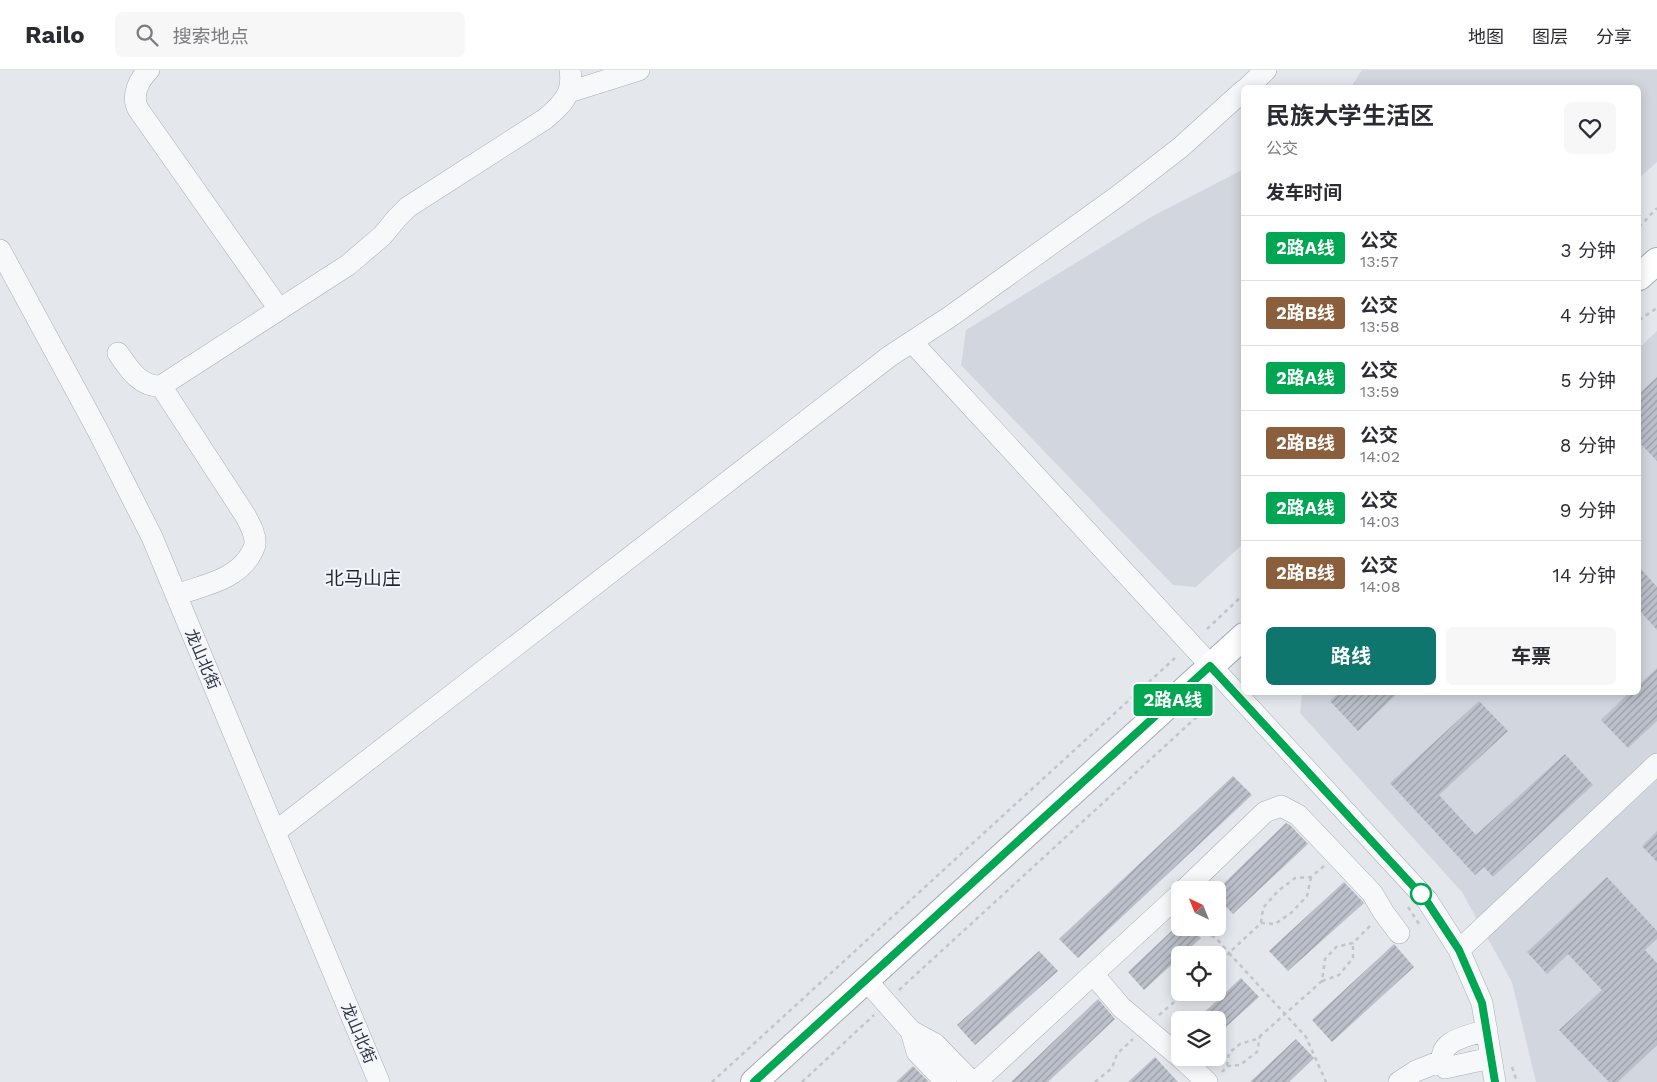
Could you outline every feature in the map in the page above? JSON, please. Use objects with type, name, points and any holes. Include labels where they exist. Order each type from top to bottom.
[{"type":"main road","points":[[1641,275],[1657,261]]},
{"type":"main road","points":[[754,1082],[1241,639]]},
{"type":"street","points":[[148,70],[139,83],[136,92],[135,103],[138,109],[279,309]]},
{"type":"street","points":[[118,353],[130,371],[139,379],[151,386],[161,386],[361,255],[382,236],[408,207],[545,119],[558,108],[569,92],[570,70]]},
{"type":"street","points":[[569,92],[639,70]]},
{"type":"street","points":[[1250,85],[1266,70]]},
{"type":"street","points":[[275,832],[867,374],[1118,196],[1181,147],[1241,93]]},
{"type":"street","name":"龙山北街","points":[[0,250],[97,429],[152,537],[379,1082]]},
{"type":"street","points":[[912,342],[1426,900],[1459,950],[1482,1003],[1495,1082]]},
{"type":"street","points":[[161,386],[246,515],[252,528],[255,545],[248,559],[239,570],[230,576],[176,595]]},
{"type":"street","points":[[1459,950],[1657,764]]},
{"type":"street","points":[[1193,881],[1265,812],[1281,806],[1298,815],[1372,893],[1399,933]]},
{"type":"street","points":[[866,980],[911,1031],[936,1044],[974,1082],[1171,902]]},
{"type":"street","points":[[1093,974],[1121,1007],[1171,1049]]},
{"type":"street","points":[[1446,1070],[1444,1048],[1453,1040],[1487,1030]]},
{"type":"street","points":[[911,1031],[917,1052],[946,1082]]},
{"type":"street","points":[[1399,1082],[1416,1071],[1446,1070],[1491,1058]]},
{"type":"street","points":[[1193,1066],[1212,1079]]},
{"type":"path","points":[[1641,225],[1657,208]]},
{"type":"path","points":[[1641,319],[1657,308]]},
{"type":"path","points":[[1207,628],[1241,597]]},
{"type":"path","points":[[712,1082],[1175,658]]},
{"type":"path","points":[[802,1082],[1213,702]]},
{"type":"path","points":[[1261,923],[1275,924],[1291,913],[1307,896],[1311,877],[1336,855]]},
{"type":"path","points":[[1226,957],[1261,923],[1263,908],[1278,891],[1295,878],[1311,877]]},
{"type":"path","points":[[1322,981],[1325,959],[1336,947],[1353,943],[1384,913]]},
{"type":"path","points":[[1212,936],[1306,1037],[1326,1082]]},
{"type":"path","points":[[1227,1066],[1229,1053],[1240,1044],[1257,1039],[1322,981],[1339,975],[1353,958],[1353,943]]},
{"type":"path","points":[[1095,1082],[1112,1068],[1117,1054],[1176,1001]]},
{"type":"path","points":[[1212,1079],[1227,1066],[1240,1065],[1257,1052],[1260,1036]]},
{"type":"shaded area","points":[[1362,70],[1657,70],[1657,162],[1641,176],[1641,85],[1352,85]]},
{"type":"shaded area","points":[[1241,171],[1241,546],[1196,587],[1173,585],[961,365],[966,330],[1151,217]]},
{"type":"shaded area","points":[[1657,331],[1657,1082],[1536,1082],[1512,982],[1462,892],[1300,713],[1302,695],[1641,695],[1641,346]]},
{"type":"building","points":[[1657,377],[1657,461],[1641,444],[1641,392]]},
{"type":"building","points":[[1641,569],[1657,587],[1657,630],[1641,612]]},
{"type":"building","points":[[1657,668],[1657,721],[1628,748],[1601,720],[1627,695],[1641,695],[1641,683]]},
{"type":"building","points":[[1336,695],[1396,695],[1358,731],[1330,701]]},
{"type":"building","points":[[1479,701],[1508,731],[1439,795],[1476,835],[1565,754],[1593,785],[1493,877],[1484,867],[1475,875],[1390,783]]},
{"type":"building","points":[[1233,776],[1252,795],[1078,958],[1059,939]]},
{"type":"building","points":[[1286,823],[1308,844],[1233,914],[1226,907],[1226,881]]},
{"type":"building","points":[[1657,831],[1657,862],[1642,846]]},
{"type":"building","points":[[1607,877],[1657,931],[1657,939],[1645,950],[1657,963],[1657,1045],[1618,1082],[1609,1082],[1559,1030],[1602,990],[1568,954],[1547,974],[1527,952]]},
{"type":"building","points":[[1344,882],[1364,903],[1288,971],[1269,951]]},
{"type":"building","points":[[1171,931],[1171,936],[1199,936],[1201,938],[1192,946],[1171,946],[1171,965],[1144,990],[1128,972]]},
{"type":"building","points":[[1394,944],[1414,967],[1332,1042],[1312,1020]]},
{"type":"building","points":[[1039,951],[1058,971],[975,1045],[957,1025]]},
{"type":"building","points":[[1241,978],[1259,997],[1226,1027],[1226,1011],[1206,1011],[1216,1001],[1226,1001],[1226,992]]},
{"type":"building","points":[[1098,999],[1115,1019],[1048,1082],[1011,1082]]},
{"type":"building","points":[[1296,1039],[1314,1058],[1289,1082],[1250,1082]]},
{"type":"building","points":[[1155,1057],[1178,1082],[1128,1082]]},
{"type":"building","points":[[913,1066],[929,1082],[896,1082]]},
{"type":"bus line","name":"2路A线","points":[[754,1082],[1210,666],[1426,900],[1459,950],[1482,1003],[1495,1082]]},
{"type":"district","name":"北马山庄","points":[[363,578]]}]
